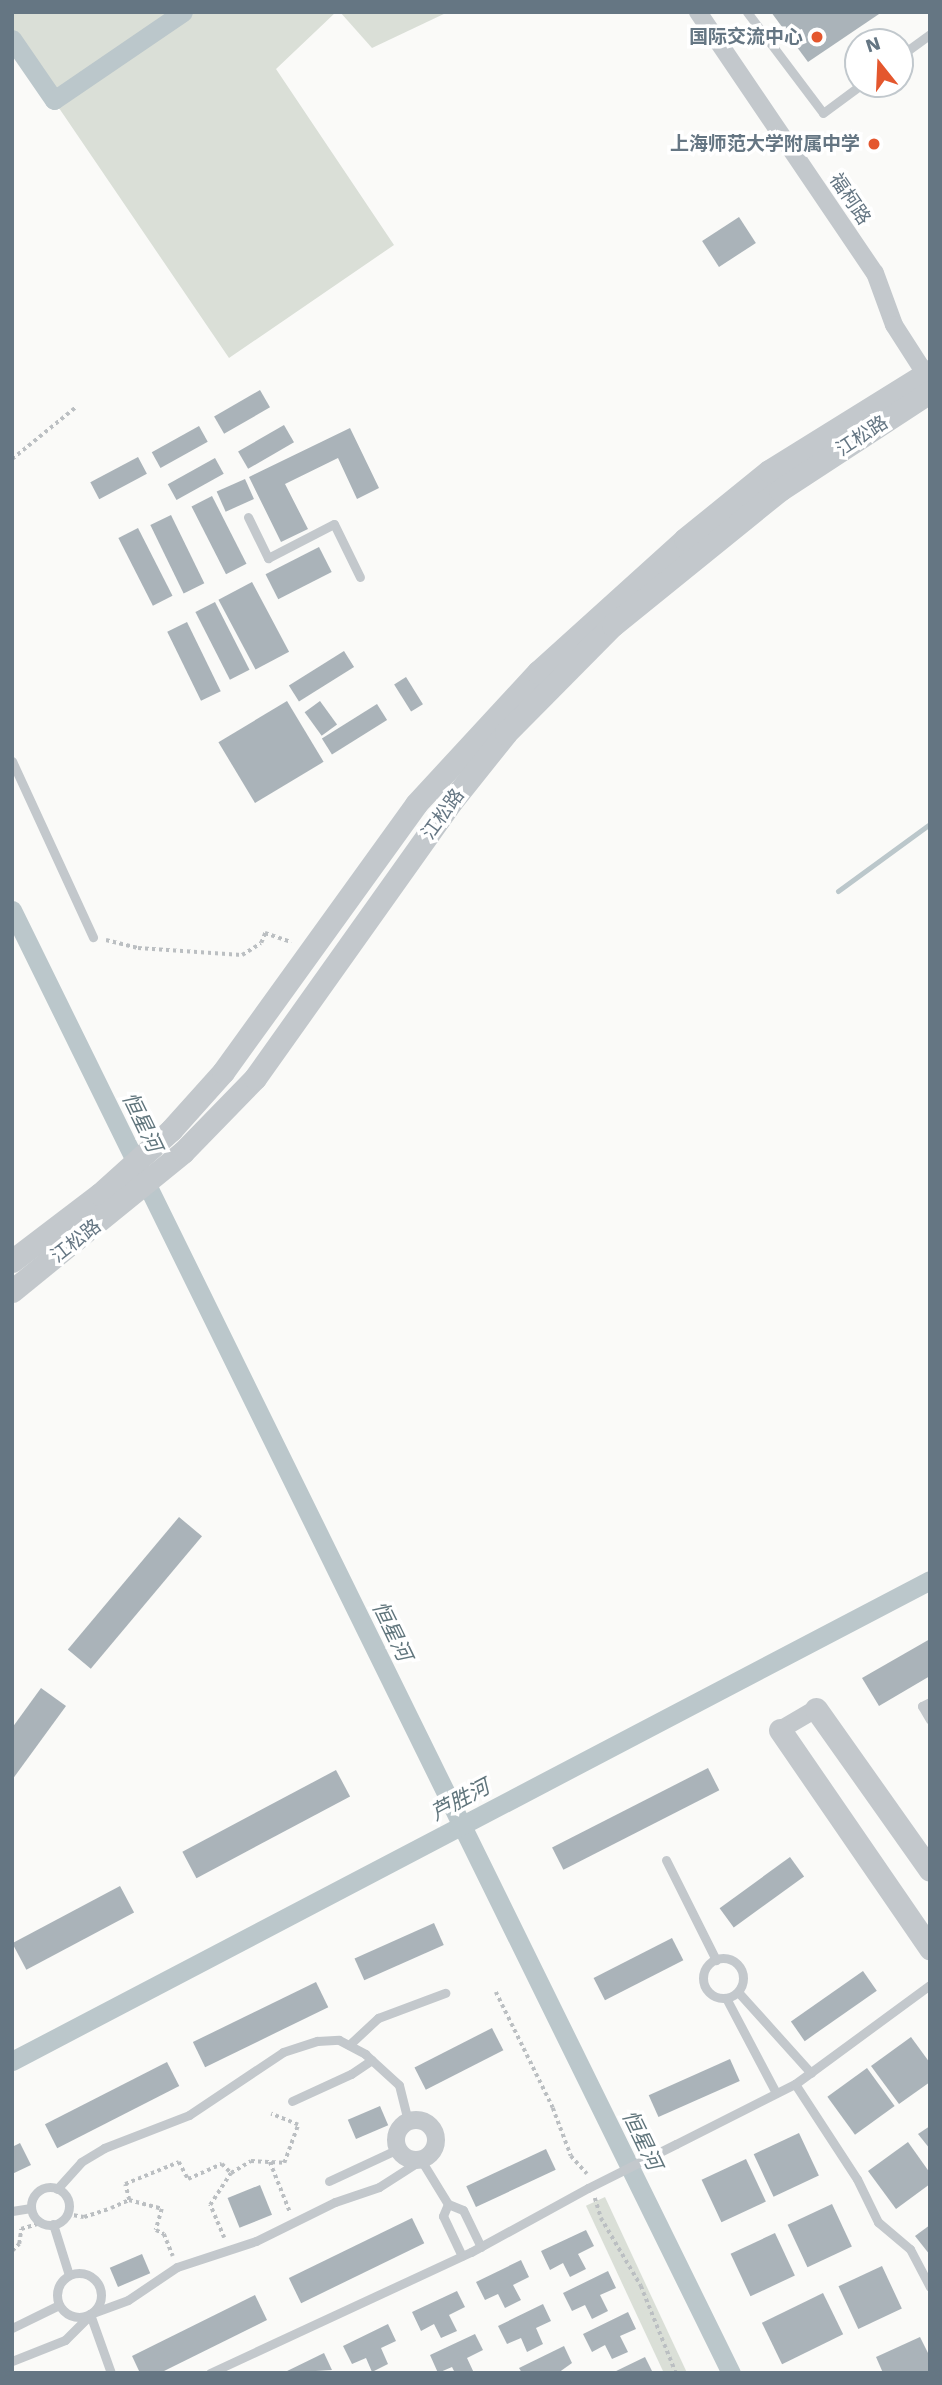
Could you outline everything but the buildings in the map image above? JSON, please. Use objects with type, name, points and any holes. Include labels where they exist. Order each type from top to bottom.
[{"type":"street","name":"福柯路","points":[[698,12],[875,273],[894,325],[929,379]]},
{"type":"street","name":"江松路","points":[[12,1261],[183,1152],[255,1078],[321,959],[416,804],[538,673],[607,607],[769,471],[929,379]]},
{"type":"street","name":"江松路","points":[[12,1291],[105,1204],[321,959]]},
{"type":"street","points":[[930,1870],[816,1709],[780,1730],[930,1948]]},
{"type":"street","points":[[422,2120],[436,2133],[432,2153],[421,2160],[408,2158],[398,2149],[396,2136],[408,2121],[422,2120]]},
{"type":"lane","points":[[747,12],[822,113],[844,97]]},
{"type":"lane","points":[[914,46],[930,34]]},
{"type":"lane","points":[[248,517],[268,558],[334,524],[360,578]]},
{"type":"lane","points":[[12,761],[93,937]]},
{"type":"lane","points":[[930,1702],[922,1706],[930,1720]]},
{"type":"lane","points":[[666,1860],[716,1960]]},
{"type":"lane","points":[[728,1959],[739,1967],[743,1980],[738,1992],[726,1998],[713,1995],[705,1986],[704,1974],[716,1960],[728,1959]]},
{"type":"lane","points":[[210,2373],[462,2256],[588,2188],[795,2084],[930,1985]]},
{"type":"lane","points":[[738,1992],[811,2073]]},
{"type":"lane","points":[[349,2045],[378,2018],[445,1993]]},
{"type":"lane","points":[[726,1998],[776,2093]]},
{"type":"lane","points":[[31,2208],[39,2191],[57,2189],[81,2162],[104,2148],[189,2115],[235,2088],[283,2052],[317,2040],[349,2045],[372,2060],[399,2085],[408,2121]]},
{"type":"lane","points":[[292,2101],[351,2074],[372,2060]]},
{"type":"lane","points":[[795,2084],[857,2179],[878,2222],[910,2249],[930,2287]]},
{"type":"lane","points":[[329,2181],[398,2149]]},
{"type":"lane","points":[[12,2361],[65,2340],[90,2314],[101,2296],[97,2281],[84,2274],[69,2275],[57,2291],[59,2305],[76,2317],[90,2314],[128,2300],[177,2267],[228,2250],[379,2187],[421,2160],[448,2204],[463,2210],[481,2246]]},
{"type":"lane","points":[[31,2208],[41,2222],[53,2224],[67,2214],[66,2197],[57,2189]]},
{"type":"lane","points":[[448,2204],[443,2216],[462,2256]]},
{"type":"lane","points":[[12,2211],[31,2208]]},
{"type":"lane","points":[[53,2224],[69,2275]]},
{"type":"lane","points":[[12,2328],[59,2305]]},
{"type":"lane","points":[[90,2314],[113,2371]]},
{"type":"path","points":[[12,459],[76,407]]},
{"type":"path","points":[[93,937],[138,948],[242,955],[261,943],[265,933],[321,959]]},
{"type":"path","points":[[228,2250],[210,2205],[231,2173],[251,2161],[284,2163],[298,2125],[271,2114]]},
{"type":"path","points":[[129,2200],[125,2184],[179,2162],[188,2179],[222,2164],[231,2173]]},
{"type":"path","points":[[270,2162],[294,2222]]},
{"type":"path","points":[[67,2214],[84,2217],[129,2200],[162,2209],[156,2230],[164,2234],[177,2267]]},
{"type":"path","points":[[12,2251],[19,2245],[21,2229],[41,2222]]},
{"type":"shaded area","points":[[12,12],[336,12],[276,69],[394,245],[229,358],[12,39]]},
{"type":"shaded area","points":[[340,12],[448,12],[372,48]]},
{"type":"shaded area","points":[[605,2197],[687,2373],[664,2373],[586,2206]]},
{"type":"waterway","points":[[12,39],[54,100],[183,12]]},
{"type":"waterway","points":[[838,891],[930,824]]},
{"type":"waterway","name":"恒星河","points":[[12,910],[731,2373]]},
{"type":"waterway","name":"芦胜河","points":[[12,2061],[930,1580]]},
{"type":"place","name":"国际交流中心","points":[[817,37]]},
{"type":"place","name":"上海师范大学附属中学","points":[[874,144]]}]
